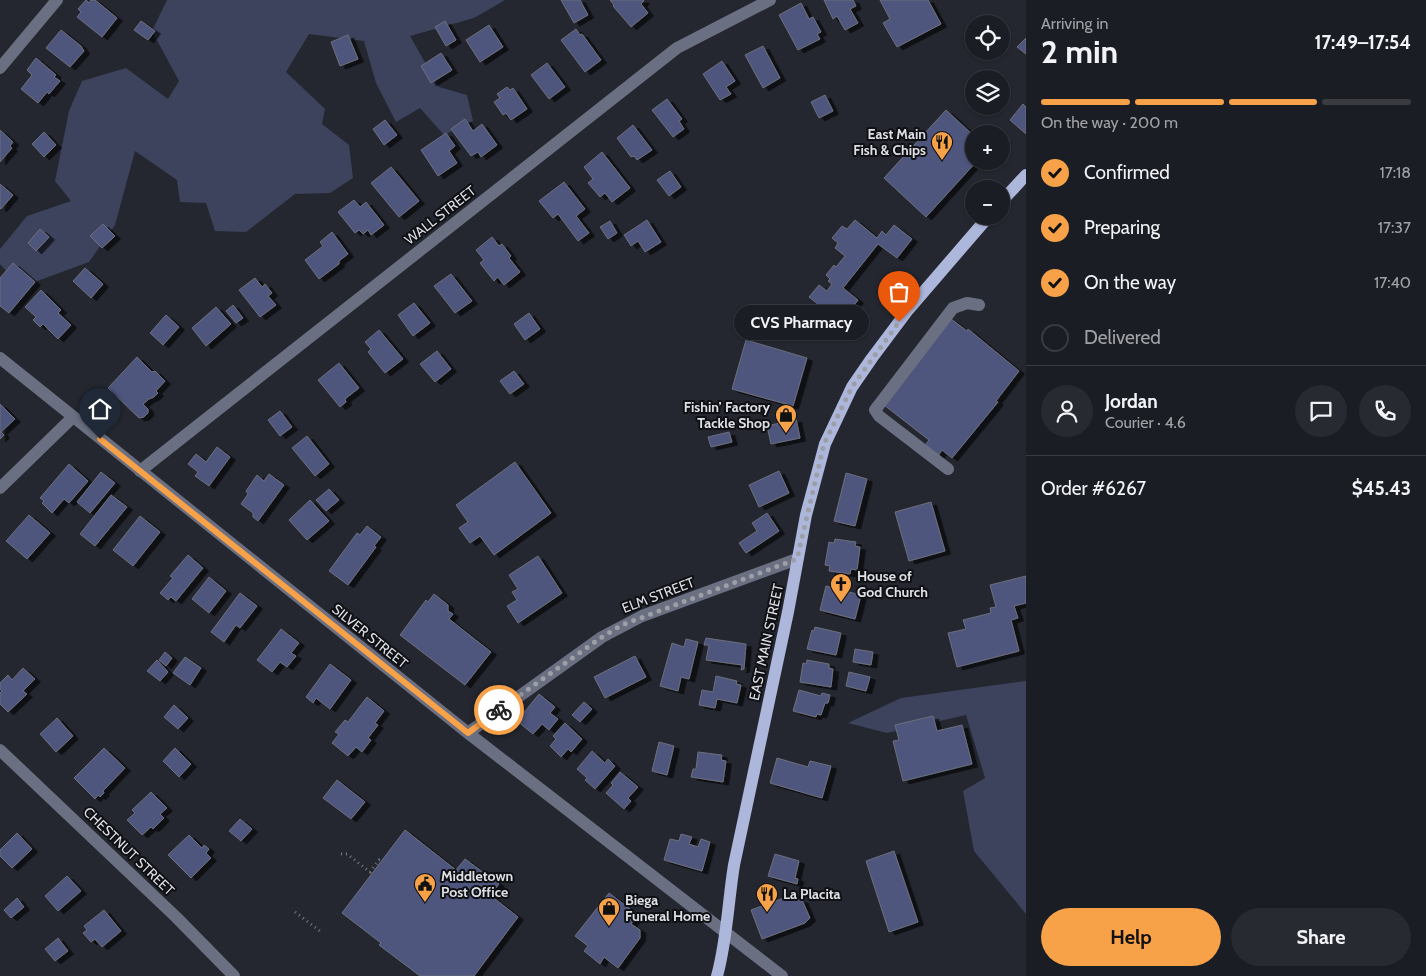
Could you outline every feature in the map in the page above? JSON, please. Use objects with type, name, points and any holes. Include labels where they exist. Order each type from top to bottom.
[{"type":"main road","points":[[1010,192],[1026,175]]},
{"type":"main road","name":"EAST MAIN STREET","points":[[717,976],[726,932],[734,865],[788,612],[797,559],[824,444],[852,387],[872,358],[908,310],[981,225]]},
{"type":"street","points":[[0,68],[58,0]]},
{"type":"street","name":"WALL STREET","points":[[140,471],[677,48],[770,0]]},
{"type":"street","points":[[948,470],[878,416],[875,410],[953,308],[967,302],[979,305]]},
{"type":"street","name":"SILVER STREET","points":[[0,358],[468,733],[782,976]]},
{"type":"street","points":[[0,488],[73,417]]},
{"type":"street","name":"ELM STREET","points":[[468,733],[602,637],[622,625],[797,559]]},
{"type":"street","name":"CHESTNUT STREET","points":[[0,750],[170,910],[234,976]]},
{"type":"path","points":[[341,854],[347,854],[370,872],[379,860],[382,861]]},
{"type":"path","points":[[295,912],[320,930]]},
{"type":"shaded area","points":[[167,0],[505,0],[474,18],[410,36],[439,87],[467,95],[473,121],[444,135],[420,108],[396,122],[376,83],[364,41],[309,34],[286,72],[325,109],[322,124],[349,145],[353,178],[330,193],[295,194],[246,232],[215,231],[206,203],[180,202],[177,180],[135,151],[115,225],[89,262],[21,287],[0,264],[0,249],[27,216],[71,201],[55,181],[69,111],[82,81],[126,68],[168,99],[179,81],[152,31]]},
{"type":"shaded area","points":[[1026,681],[1026,914],[974,851],[963,791],[985,778],[966,715],[887,733],[848,723],[901,698]]},
{"type":"building","points":[[86,0],[89,3],[91,0],[95,0],[117,18],[102,37],[77,17],[81,12],[78,9]]},
{"type":"building","points":[[561,0],[580,0],[588,15],[574,23]]},
{"type":"building","points":[[610,0],[643,0],[641,4],[648,13],[631,27]]},
{"type":"building","points":[[824,0],[853,0],[856,6],[850,9],[858,23],[845,30],[837,16],[833,19]]},
{"type":"building","points":[[880,0],[928,0],[941,24],[897,47],[883,23],[890,19]]},
{"type":"building","points":[[801,3],[809,19],[813,17],[821,32],[817,34],[820,39],[798,50],[779,15]]},
{"type":"building","points":[[141,21],[155,31],[148,40],[134,30]]},
{"type":"building","points":[[445,21],[456,40],[446,46],[435,27]]},
{"type":"building","points":[[489,25],[503,47],[480,62],[466,40]]},
{"type":"building","points":[[576,29],[580,35],[582,34],[601,60],[585,72],[561,40]]},
{"type":"building","points":[[61,30],[81,46],[84,51],[70,67],[46,48]]},
{"type":"building","points":[[348,35],[358,59],[340,66],[331,42]]},
{"type":"building","points":[[1026,38],[1026,54],[1017,47]]},
{"type":"building","points":[[763,46],[780,78],[763,88],[745,55]]},
{"type":"building","points":[[441,53],[452,70],[431,83],[421,66]]},
{"type":"building","points":[[36,58],[56,75],[54,77],[60,81],[38,103],[21,89],[32,75],[27,70]]},
{"type":"building","points":[[722,61],[735,81],[726,87],[731,94],[720,100],[703,74]]},
{"type":"building","points":[[547,63],[565,87],[549,99],[531,75]]},
{"type":"building","points":[[507,87],[510,90],[513,88],[527,109],[511,120],[506,113],[503,115],[494,102],[500,98],[497,94]]},
{"type":"building","points":[[825,95],[833,111],[819,118],[811,102]]},
{"type":"building","points":[[667,99],[682,119],[679,121],[684,129],[673,137],[652,110]]},
{"type":"building","points":[[1023,104],[1026,107],[1026,134],[1010,120]]},
{"type":"building","points":[[946,110],[965,128],[965,170],[969,170],[926,217],[884,178]]},
{"type":"building","points":[[465,119],[473,131],[482,124],[497,145],[481,157],[478,152],[471,156],[451,129]]},
{"type":"building","points":[[385,120],[397,135],[384,145],[373,129]]},
{"type":"building","points":[[633,125],[652,150],[637,160],[634,156],[631,157],[617,138]]},
{"type":"building","points":[[0,130],[13,142],[10,146],[12,148],[0,162]]},
{"type":"building","points":[[44,132],[56,145],[44,157],[32,144]]},
{"type":"building","points":[[446,133],[455,146],[449,151],[457,163],[438,176],[421,150]]},
{"type":"building","points":[[602,152],[630,188],[612,202],[605,193],[600,197],[588,183],[593,179],[584,167]]},
{"type":"building","points":[[391,167],[419,201],[399,217],[371,183]]},
{"type":"building","points":[[670,171],[681,187],[669,196],[657,180]]},
{"type":"building","points":[[564,182],[585,209],[576,216],[589,233],[578,241],[558,214],[553,218],[539,201]]},
{"type":"building","points":[[0,184],[13,195],[1,209],[0,208]]},
{"type":"building","points":[[354,200],[360,207],[366,202],[384,225],[371,235],[368,230],[363,234],[359,230],[355,233],[338,212]]},
{"type":"building","points":[[647,220],[661,242],[645,252],[638,241],[631,246],[624,235]]},
{"type":"building","points":[[855,220],[877,238],[882,231],[886,235],[894,225],[912,239],[897,258],[878,244],[843,288],[858,300],[844,318],[836,310],[832,315],[809,297],[819,285],[827,291],[832,284],[828,281],[830,279],[826,275],[845,256],[835,248],[838,243],[832,238],[842,226],[847,229]]},
{"type":"building","points":[[610,221],[617,233],[608,239],[600,227]]},
{"type":"building","points":[[103,224],[115,236],[102,248],[90,236]]},
{"type":"building","points":[[40,229],[49,237],[36,251],[28,243]]},
{"type":"building","points":[[332,232],[348,254],[339,261],[339,264],[319,279],[305,260],[323,246],[320,242]]},
{"type":"building","points":[[492,237],[499,246],[502,244],[511,256],[509,258],[520,272],[504,285],[498,277],[494,281],[480,263],[484,260],[476,250]]},
{"type":"building","points":[[13,263],[35,282],[9,313],[0,306],[0,278]]},
{"type":"building","points":[[85,268],[103,284],[91,298],[73,281]]},
{"type":"building","points":[[451,274],[472,301],[455,313],[434,286]]},
{"type":"building","points":[[255,278],[262,287],[265,284],[272,293],[268,296],[276,305],[260,317],[239,290]]},
{"type":"building","points":[[41,290],[61,310],[58,313],[71,325],[58,339],[43,324],[40,327],[33,320],[36,317],[25,307]]},
{"type":"building","points":[[414,303],[430,323],[413,336],[398,315]]},
{"type":"building","points":[[233,305],[243,318],[236,323],[226,311]]},
{"type":"building","points":[[216,307],[231,324],[206,346],[192,328]]},
{"type":"building","points":[[529,313],[540,329],[525,340],[514,324]]},
{"type":"building","points":[[166,315],[179,327],[163,345],[150,333]]},
{"type":"building","points":[[951,319],[967,331],[968,329],[1019,371],[996,401],[998,402],[952,458],[942,450],[933,463],[920,452],[929,440],[884,405]]},
{"type":"building","points":[[379,330],[403,359],[385,373],[368,352],[371,349],[365,342]]},
{"type":"building","points":[[746,340],[807,358],[793,406],[732,389]]},
{"type":"building","points":[[437,351],[451,369],[435,382],[420,364]]},
{"type":"building","points":[[137,357],[152,372],[155,371],[165,381],[156,391],[158,393],[143,404],[148,409],[148,413],[144,417],[139,418],[108,388]]},
{"type":"building","points":[[339,363],[359,388],[345,399],[346,402],[340,407],[318,380]]},
{"type":"building","points":[[514,371],[524,384],[510,394],[500,381]]},
{"type":"building","points":[[0,404],[15,419],[1,432],[4,435],[0,439]]},
{"type":"building","points":[[280,411],[292,427],[280,436],[268,420]]},
{"type":"building","points":[[796,419],[800,438],[771,444],[767,426]]},
{"type":"building","points":[[729,432],[732,442],[711,447],[708,437]]},
{"type":"building","points":[[307,436],[329,464],[315,476],[292,448]]},
{"type":"building","points":[[217,447],[230,457],[209,486],[195,476],[198,472],[188,464],[196,454],[206,462]]},
{"type":"building","points":[[515,462],[551,513],[494,555],[480,536],[470,543],[459,528],[468,522],[456,505]]},
{"type":"building","points":[[69,464],[88,481],[69,503],[64,499],[52,513],[42,503],[44,501],[40,498]]},
{"type":"building","points":[[779,471],[789,493],[759,507],[749,485]]},
{"type":"building","points":[[101,472],[115,483],[90,513],[77,502]]},
{"type":"building","points":[[846,473],[867,479],[855,526],[834,521]]},
{"type":"building","points":[[269,474],[284,485],[258,521],[253,517],[253,513],[241,504],[248,494],[246,491],[257,475],[264,481]]},
{"type":"building","points":[[329,489],[339,500],[326,511],[316,500]]},
{"type":"building","points":[[111,495],[127,507],[95,546],[80,534]]},
{"type":"building","points":[[310,500],[329,521],[307,540],[289,520]]},
{"type":"building","points":[[931,502],[945,551],[909,561],[895,512]]},
{"type":"building","points":[[767,513],[779,531],[746,553],[739,543],[757,531],[752,523]]},
{"type":"building","points":[[29,515],[50,533],[27,559],[6,541]]},
{"type":"building","points":[[140,516],[160,532],[133,566],[113,550]]},
{"type":"building","points":[[367,526],[381,537],[374,546],[376,547],[348,585],[329,571],[357,533],[360,535]]},
{"type":"building","points":[[835,539],[856,542],[855,546],[860,547],[857,570],[851,569],[850,574],[829,571],[830,566],[825,565],[829,542],[834,543]]},
{"type":"building","points":[[188,555],[203,568],[176,601],[171,597],[168,600],[160,593],[173,578],[170,576]]},
{"type":"building","points":[[538,556],[562,593],[518,623],[507,606],[517,600],[512,592],[518,589],[509,575]]},
{"type":"building","points":[[1026,576],[1026,603],[1014,606],[1018,618],[1011,620],[1019,651],[957,667],[948,633],[966,629],[963,620],[991,613],[990,608],[996,607],[990,585]]},
{"type":"building","points":[[209,577],[226,591],[209,613],[192,599]]},
{"type":"building","name":"House of God Church","points":[[826,586],[861,595],[855,619],[820,610]]},
{"type":"building","points":[[240,593],[257,606],[240,628],[236,625],[224,642],[211,632]]},
{"type":"building","points":[[434,594],[448,605],[448,611],[453,614],[449,619],[491,652],[465,685],[400,635],[426,600],[428,602]]},
{"type":"building","points":[[815,627],[841,633],[836,655],[807,649],[812,630],[814,631]]},
{"type":"building","points":[[281,629],[299,643],[291,653],[296,656],[287,667],[280,662],[272,672],[257,660]]},
{"type":"building","points":[[706,638],[746,644],[744,669],[741,670],[742,665],[706,660],[709,645],[704,645]]},
{"type":"building","points":[[686,639],[698,642],[689,679],[681,677],[678,691],[660,686],[672,643],[684,647]]},
{"type":"building","points":[[855,649],[873,652],[871,665],[853,662]]},
{"type":"building","points":[[165,652],[172,658],[166,666],[159,660]]},
{"type":"building","points":[[635,656],[646,677],[605,698],[594,677]]},
{"type":"building","points":[[185,657],[201,668],[190,685],[173,673]]},
{"type":"building","points":[[157,660],[168,672],[160,681],[147,671]]},
{"type":"building","points":[[807,660],[829,664],[829,668],[833,669],[831,687],[800,682],[803,663],[806,664]]},
{"type":"building","points":[[330,664],[351,680],[330,709],[316,698],[313,703],[306,697]]},
{"type":"building","points":[[23,668],[35,679],[23,691],[27,694],[8,712],[0,704],[0,693],[2,691],[0,683],[8,675],[12,680]]},
{"type":"building","points":[[849,672],[870,677],[866,691],[846,686]]},
{"type":"building","points":[[716,676],[737,681],[736,684],[741,685],[737,703],[717,699],[715,708],[699,705],[702,690],[713,692]]},
{"type":"building","points":[[799,690],[821,696],[822,693],[830,695],[821,715],[817,714],[816,717],[793,711]]},
{"type":"building","points":[[539,694],[555,707],[550,713],[558,719],[549,730],[542,724],[533,734],[517,721]]},
{"type":"building","points":[[367,697],[384,711],[375,723],[378,725],[368,738],[371,740],[362,752],[356,747],[348,756],[332,743],[339,734],[335,732],[345,720],[348,722]]},
{"type":"building","points":[[584,702],[592,709],[580,722],[572,715]]},
{"type":"building","points":[[174,705],[188,718],[178,729],[164,717]]},
{"type":"building","points":[[933,716],[937,731],[962,725],[972,764],[903,781],[893,741],[899,740],[895,725]]},
{"type":"building","points":[[57,718],[73,736],[56,752],[40,734]]},
{"type":"building","points":[[565,723],[582,739],[571,752],[568,749],[561,757],[550,746],[556,739],[553,736]]},
{"type":"building","points":[[659,742],[674,746],[667,775],[652,771]]},
{"type":"building","points":[[104,748],[125,768],[103,791],[104,793],[100,797],[98,795],[95,799],[74,778]]},
{"type":"building","points":[[175,748],[191,764],[179,777],[163,761]]},
{"type":"building","points":[[592,751],[605,763],[608,759],[615,766],[595,789],[577,769]]},
{"type":"building","points":[[698,752],[722,755],[721,760],[726,761],[723,782],[691,777],[693,769],[696,769]]},
{"type":"building","points":[[777,758],[808,767],[810,761],[831,766],[822,798],[770,783]]},
{"type":"building","points":[[620,772],[638,787],[628,798],[631,801],[624,809],[606,793]]},
{"type":"building","points":[[337,780],[365,802],[351,819],[323,798]]},
{"type":"building","points":[[151,792],[167,808],[160,814],[164,818],[153,829],[151,827],[142,835],[127,820],[135,813],[132,810]]},
{"type":"building","points":[[240,819],[252,829],[241,841],[229,831]]},
{"type":"building","name":"Middletown Post Office","points":[[405,830],[456,870],[465,859],[499,884],[490,895],[518,917],[474,976],[420,976],[379,945],[381,943],[342,913]]},
{"type":"building","points":[[17,833],[32,849],[12,868],[0,856],[0,850]]},
{"type":"building","points":[[681,834],[692,837],[689,844],[698,847],[701,839],[710,842],[702,871],[664,860],[670,839],[679,841]]},
{"type":"building","points":[[189,835],[202,848],[204,845],[209,849],[206,853],[211,858],[191,878],[168,855]]},
{"type":"building","points":[[894,851],[918,922],[889,932],[866,861]]},
{"type":"building","points":[[775,854],[799,861],[795,878],[798,879],[797,884],[768,876]]},
{"type":"building","points":[[67,876],[81,891],[58,911],[45,896]]},
{"type":"building","name":"Biega Funeral Home","points":[[609,893],[638,915],[631,924],[640,930],[640,938],[618,968],[604,957],[600,964],[584,951],[588,946],[575,936]]},
{"type":"building","points":[[17,898],[24,907],[11,918],[4,910]]},
{"type":"building","points":[[781,899],[802,900],[810,918],[805,923],[762,939],[751,910]]},
{"type":"building","points":[[104,910],[121,931],[102,947],[95,939],[91,942],[83,933],[87,930],[84,926]]},
{"type":"building","points":[[58,938],[68,951],[55,961],[45,949]]},
{"type":"way so far","points":[[499,710],[622,625],[797,559],[824,444],[838,412],[852,387],[899,322]]},
{"type":"place","name":"East Main Fish & Chips","points":[[942,161]]},
{"type":"place","name":"CVS Pharmacy","points":[[899,322]]},
{"type":"place","name":"Fishin’ Factory Tackle Shop","points":[[786,434]]},
{"type":"place","name":"House of God Church","points":[[841,603]]},
{"type":"place","name":"Middletown Post Office","points":[[425,903]]},
{"type":"place","name":"La Placita","points":[[767,913]]},
{"type":"place","name":"Biega Funeral Home","points":[[609,927]]},
{"type":"route","points":[[100,439],[468,733],[499,710]]}]
